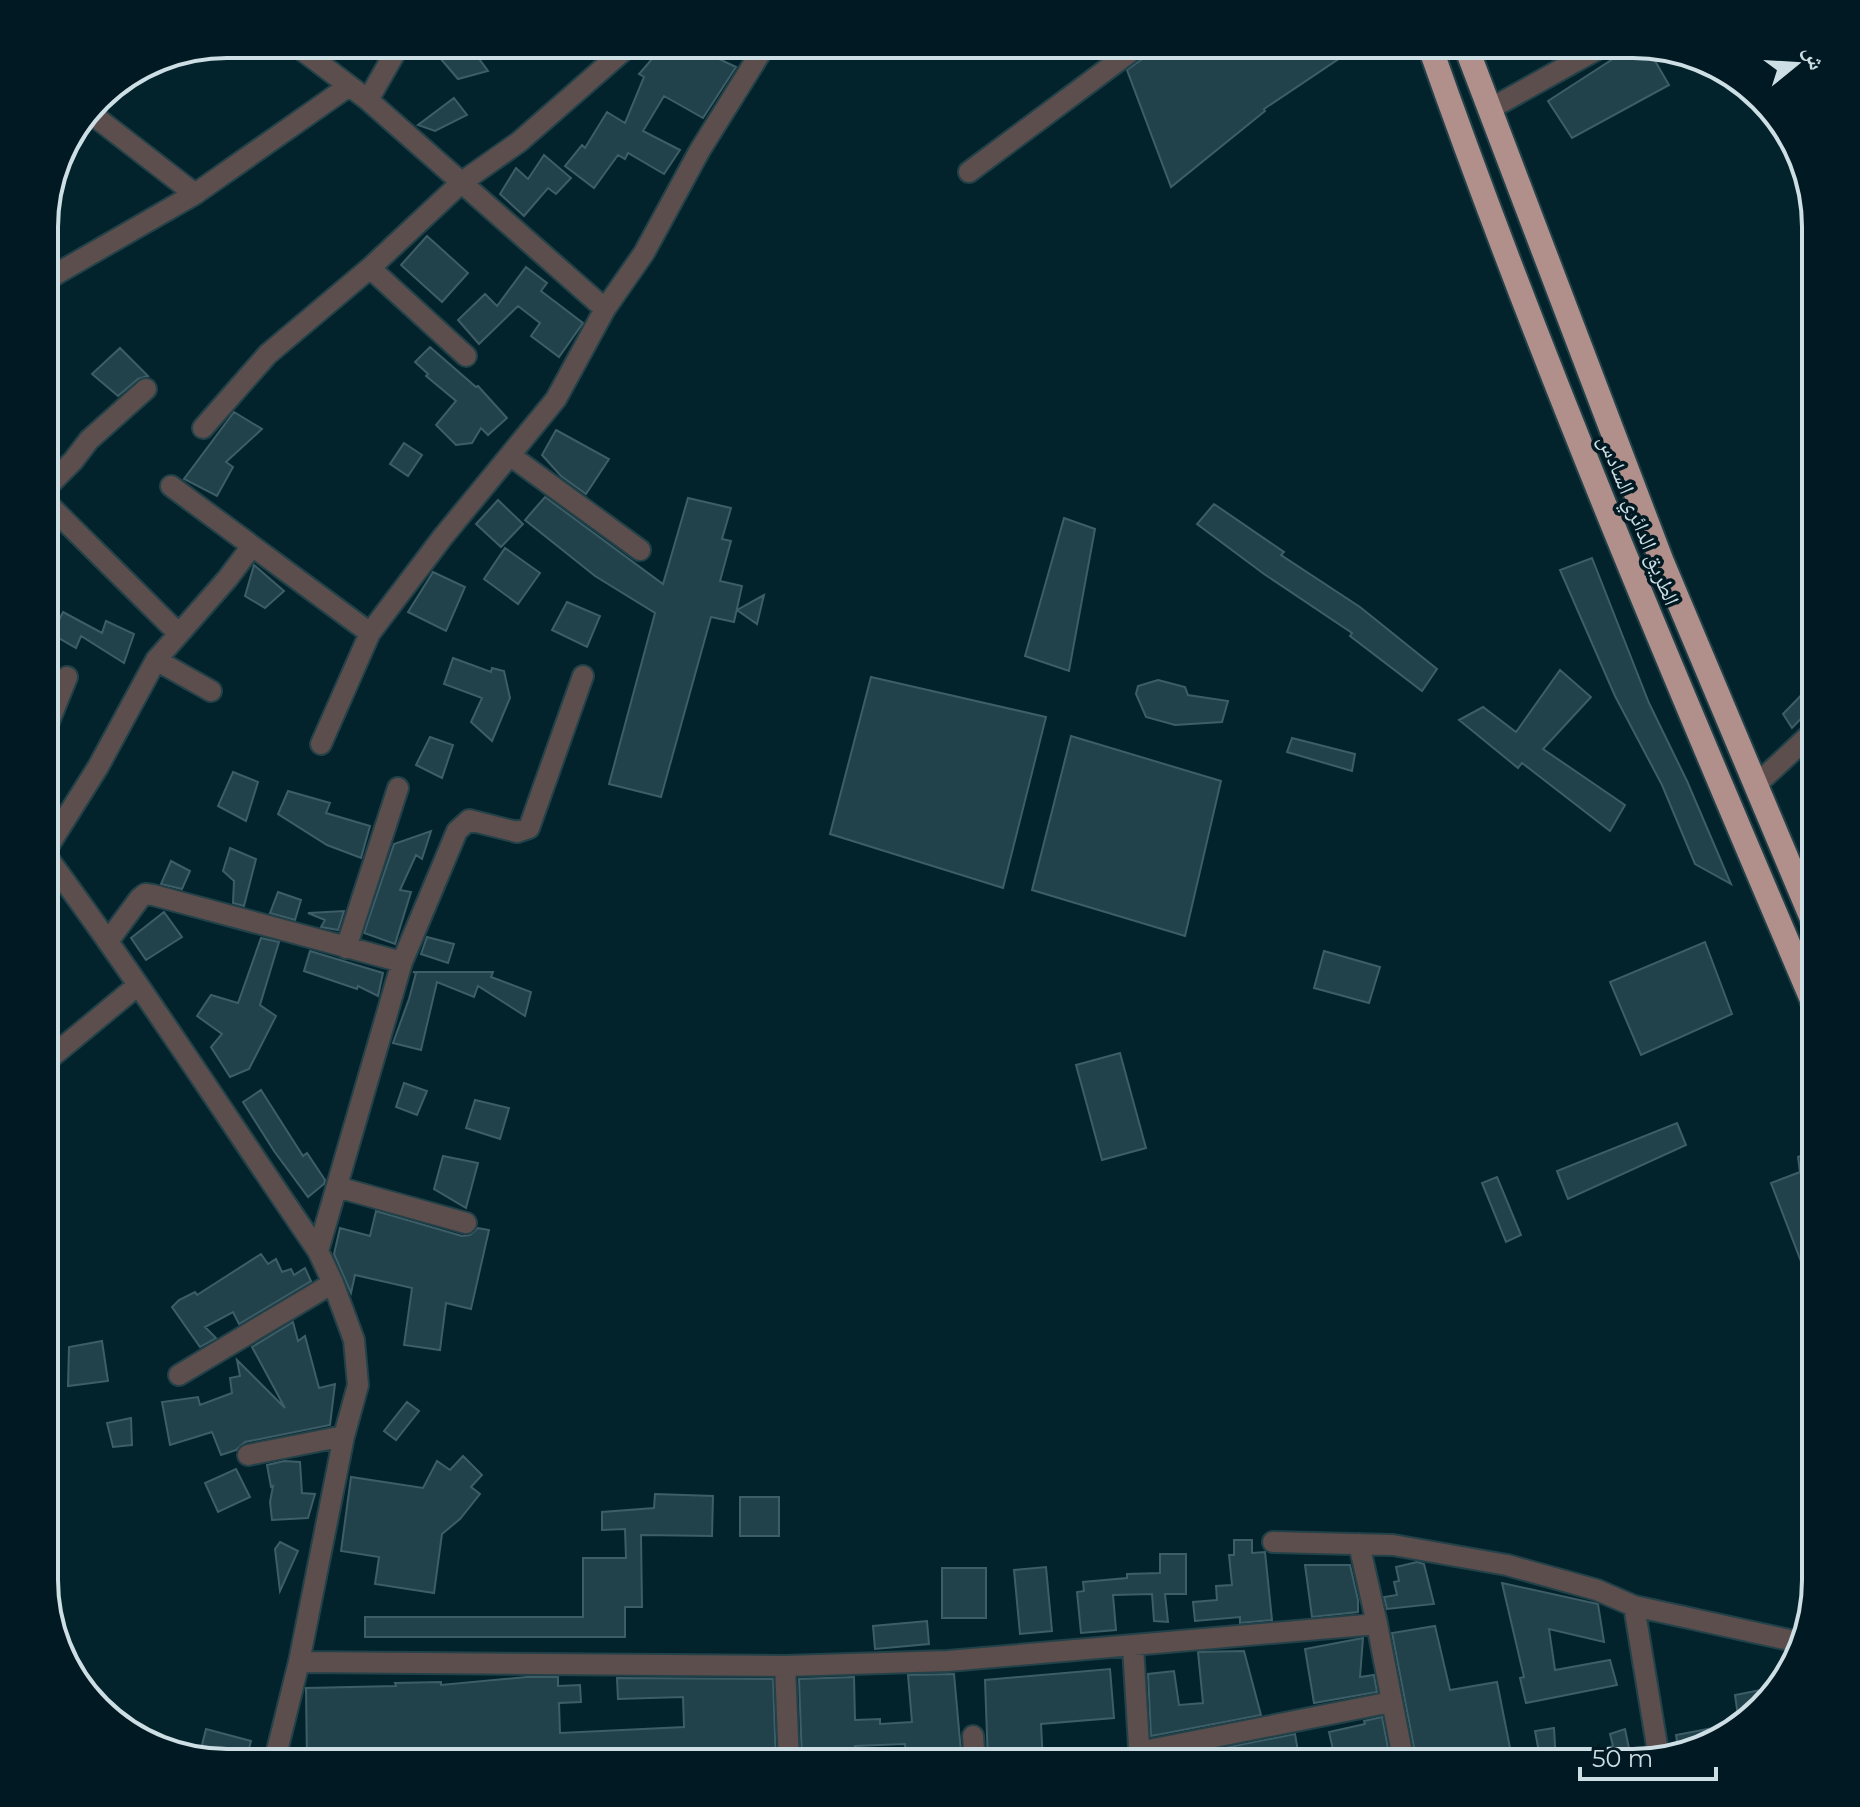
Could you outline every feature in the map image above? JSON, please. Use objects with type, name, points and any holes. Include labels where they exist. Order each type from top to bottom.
[{"type":"highway","name":"الطريق الدائري السادس","points":[[1434,58],[1527,310],[1610,519],[1802,976]]},
{"type":"highway","name":"الطريق الدائري السادس","points":[[1470,58],[1662,562],[1802,895]]},
{"type":"street","points":[[312,58],[368,100],[605,309]]},
{"type":"street","points":[[368,100],[392,58]]},
{"type":"street","points":[[203,428],[268,354],[370,268],[462,182],[519,142],[615,58]]},
{"type":"street","points":[[321,744],[370,633],[442,538],[556,399],[605,309],[644,253],[700,150],[757,58]]},
{"type":"street","points":[[969,172],[1122,58]]},
{"type":"street","points":[[1488,110],[1582,58]]},
{"type":"street","points":[[58,272],[195,194],[349,86]]},
{"type":"street","points":[[98,119],[195,194]]},
{"type":"street","points":[[370,268],[466,356]]},
{"type":"street","points":[[58,475],[96,434],[146,389]]},
{"type":"street","points":[[511,456],[640,550]]},
{"type":"street","points":[[171,486],[370,633]]},
{"type":"street","points":[[58,514],[178,633]]},
{"type":"street","points":[[58,831],[98,767],[156,660],[252,546]]},
{"type":"street","points":[[156,660],[211,691]]},
{"type":"street","points":[[318,1251],[402,962],[461,826],[469,820],[517,832],[529,828],[583,676]]},
{"type":"street","points":[[58,699],[67,677]]},
{"type":"street","points":[[1755,786],[1802,742]]},
{"type":"street","points":[[346,948],[398,788]]},
{"type":"street","points":[[58,872],[109,940],[137,986],[318,1251],[354,1340],[358,1385],[344,1436],[299,1662],[277,1749]]},
{"type":"street","points":[[109,940],[145,894],[402,962]]},
{"type":"street","points":[[58,1051],[137,986]]},
{"type":"street","points":[[337,1187],[466,1223]]},
{"type":"street","points":[[179,1375],[333,1283]]},
{"type":"street","points":[[248,1455],[344,1436]]},
{"type":"street","points":[[1273,1542],[1393,1545],[1507,1565],[1597,1590],[1634,1606],[1791,1640]]},
{"type":"street","points":[[1359,1544],[1401,1749]]},
{"type":"street","points":[[1634,1606],[1657,1748]]},
{"type":"street","points":[[299,1662],[785,1666],[948,1661],[1377,1624]]},
{"type":"street","points":[[1133,1646],[1139,1749]]},
{"type":"street","points":[[785,1666],[788,1749]]},
{"type":"street","points":[[1180,1749],[1391,1702]]},
{"type":"street","points":[[973,1736],[974,1749]]},
{"type":"building","points":[[440,58],[478,58],[488,71],[458,79]]},
{"type":"building","points":[[653,58],[717,58],[736,67],[703,118],[664,96],[643,131],[680,150],[664,174],[628,153],[625,159],[618,155],[594,188],[565,166],[582,145],[585,148],[607,112],[625,123],[644,77],[639,74]]},
{"type":"building","points":[[1144,58],[1340,58],[1264,109],[1171,187],[1127,70]]},
{"type":"building","points":[[1614,58],[1654,59],[1669,85],[1572,138],[1548,101]]},
{"type":"building","points":[[454,98],[467,115],[435,131],[418,125]]},
{"type":"building","points":[[544,155],[571,178],[556,194],[548,188],[524,216],[500,194],[516,168],[528,179]]},
{"type":"building","points":[[427,236],[468,273],[442,302],[401,265]]},
{"type":"building","points":[[526,267],[547,283],[541,291],[583,323],[559,357],[531,336],[540,323],[518,306],[479,344],[458,320],[485,294],[497,306]]},
{"type":"building","points":[[430,347],[478,386],[507,418],[488,435],[481,428],[472,443],[456,445],[436,425],[456,401],[426,376],[428,374],[415,362]]},
{"type":"building","points":[[120,348],[148,376],[138,379],[118,396],[92,374]]},
{"type":"building","points":[[234,412],[262,429],[226,462],[233,467],[217,496],[184,479]]},
{"type":"building","points":[[556,430],[609,459],[586,494],[561,476],[542,455]]},
{"type":"building","points":[[404,443],[422,455],[408,476],[390,464]]},
{"type":"building","points":[[545,497],[663,584],[688,498],[731,508],[722,539],[731,541],[720,581],[742,586],[734,622],[711,617],[661,797],[609,784],[655,613],[595,576],[525,520]]},
{"type":"building","points":[[498,500],[523,524],[501,547],[476,524]]},
{"type":"building","points":[[1214,504],[1284,552],[1281,555],[1360,607],[1437,669],[1422,691],[1350,636],[1352,633],[1197,524]]},
{"type":"building","points":[[1064,518],[1095,529],[1069,671],[1025,656]]},
{"type":"building","points":[[505,548],[540,573],[518,604],[484,579]]},
{"type":"building","points":[[1592,558],[1649,703],[1687,781],[1731,884],[1695,864],[1662,785],[1615,696],[1560,570]]},
{"type":"building","points":[[254,565],[284,591],[265,608],[245,596]]},
{"type":"building","points":[[433,572],[465,587],[446,631],[408,612]]},
{"type":"building","points":[[764,595],[757,624],[737,610]]},
{"type":"building","points":[[567,602],[600,616],[587,647],[552,630]]},
{"type":"building","points":[[63,612],[102,633],[106,621],[134,634],[124,663],[81,636],[76,648],[58,638],[58,622]]},
{"type":"building","points":[[453,658],[491,672],[492,668],[504,671],[510,698],[492,741],[471,722],[482,698],[444,684]]},
{"type":"building","points":[[1560,670],[1591,697],[1543,749],[1625,805],[1610,831],[1522,763],[1518,768],[1459,720],[1483,707],[1516,732]]},
{"type":"building","points":[[871,677],[1046,717],[1003,888],[830,834]]},
{"type":"building","points":[[1158,680],[1185,687],[1188,695],[1228,701],[1222,722],[1175,725],[1146,717],[1136,694],[1138,686]]},
{"type":"building","points":[[1802,694],[1802,718],[1792,728],[1783,714]]},
{"type":"building","points":[[1071,736],[1221,781],[1185,936],[1032,890]]},
{"type":"building","points":[[430,737],[453,745],[442,778],[416,765]]},
{"type":"building","points":[[1292,738],[1355,754],[1352,771],[1287,752]]},
{"type":"building","points":[[233,772],[258,782],[246,821],[218,806]]},
{"type":"building","points":[[288,791],[330,803],[326,813],[370,826],[361,858],[327,845],[278,814]]},
{"type":"building","points":[[431,831],[422,859],[416,855],[400,890],[411,892],[395,944],[364,933],[394,844]]},
{"type":"building","points":[[230,848],[256,859],[244,906],[233,903],[234,881],[223,871]]},
{"type":"building","points":[[171,861],[190,871],[182,889],[161,884]]},
{"type":"building","points":[[278,892],[301,900],[295,920],[270,913]]},
{"type":"building","points":[[344,911],[338,930],[321,927],[325,920],[308,913]]},
{"type":"building","points":[[164,912],[182,937],[146,960],[131,938]]},
{"type":"building","points":[[427,937],[454,944],[448,963],[421,954]]},
{"type":"building","points":[[261,938],[279,942],[260,1005],[276,1016],[249,1069],[230,1077],[211,1047],[222,1034],[197,1016],[211,995],[238,1003]]},
{"type":"building","points":[[1705,942],[1732,1014],[1641,1055],[1610,982]]},
{"type":"building","points":[[310,951],[383,973],[378,996],[358,986],[357,989],[304,971]]},
{"type":"building","points":[[1324,951],[1380,967],[1369,1003],[1314,988]]},
{"type":"building","points":[[413,972],[493,972],[491,977],[531,992],[525,1016],[478,986],[474,997],[437,982],[421,1050],[393,1043],[409,999],[416,973]]},
{"type":"building","points":[[1120,1053],[1146,1148],[1102,1160],[1076,1065]]},
{"type":"building","points":[[404,1083],[427,1091],[417,1115],[396,1107]]},
{"type":"building","points":[[261,1090],[303,1156],[307,1153],[325,1180],[308,1197],[243,1102]]},
{"type":"building","points":[[475,1100],[509,1108],[500,1139],[466,1128]]},
{"type":"building","points":[[1677,1123],[1686,1145],[1568,1199],[1557,1171]]},
{"type":"building","points":[[1802,1155],[1802,1264],[1771,1183],[1800,1172],[1798,1157]]},
{"type":"building","points":[[443,1156],[478,1163],[466,1208],[434,1189]]},
{"type":"building","points":[[1497,1177],[1521,1235],[1506,1242],[1482,1183]]},
{"type":"building","points":[[376,1211],[462,1236],[470,1235],[478,1228],[489,1230],[471,1309],[446,1303],[440,1350],[404,1345],[412,1288],[355,1275],[351,1293],[334,1254],[340,1228],[370,1236]]},
{"type":"building","points":[[261,1254],[268,1264],[276,1259],[282,1272],[291,1269],[294,1275],[305,1268],[311,1281],[239,1324],[233,1312],[205,1327],[216,1338],[200,1347],[172,1307],[195,1292],[197,1295]]},
{"type":"building","points":[[293,1322],[298,1341],[305,1336],[319,1388],[335,1384],[330,1425],[245,1442],[236,1450],[221,1455],[212,1432],[170,1445],[162,1402],[198,1397],[200,1405],[232,1393],[230,1378],[240,1376],[237,1360],[285,1408],[252,1347]]},
{"type":"building","points":[[102,1341],[108,1381],[68,1386],[69,1347]]},
{"type":"building","points":[[407,1402],[419,1411],[396,1440],[384,1431]]},
{"type":"building","points":[[131,1418],[132,1445],[113,1447],[107,1423]]},
{"type":"building","points":[[463,1456],[482,1475],[471,1487],[480,1494],[460,1519],[442,1534],[434,1593],[375,1584],[379,1557],[341,1551],[351,1477],[423,1488],[437,1461],[450,1470]]},
{"type":"building","points":[[284,1461],[300,1462],[302,1493],[315,1494],[308,1518],[272,1520],[270,1502],[273,1486],[267,1465]]},
{"type":"building","points":[[236,1469],[250,1497],[218,1512],[205,1483]]},
{"type":"building","points":[[655,1494],[713,1496],[712,1536],[641,1535],[642,1607],[625,1607],[625,1637],[365,1637],[365,1617],[583,1617],[583,1558],[626,1558],[625,1529],[602,1530],[602,1512],[654,1508]]},
{"type":"building","points":[[740,1497],[779,1497],[779,1536],[740,1536]]},
{"type":"building","points":[[1234,1540],[1252,1540],[1252,1553],[1265,1552],[1272,1620],[1240,1623],[1240,1617],[1195,1621],[1193,1602],[1217,1600],[1216,1586],[1232,1585],[1229,1555],[1234,1555]]},
{"type":"building","points":[[280,1542],[298,1551],[280,1591],[275,1549]]},
{"type":"building","points":[[1160,1554],[1186,1554],[1186,1594],[1165,1594],[1168,1622],[1154,1621],[1152,1594],[1113,1595],[1116,1630],[1081,1633],[1077,1592],[1084,1591],[1083,1582],[1127,1578],[1127,1574],[1160,1573]]},
{"type":"building","points":[[1417,1562],[1424,1564],[1434,1604],[1387,1609],[1384,1597],[1397,1595],[1394,1582],[1399,1581],[1396,1567]]},
{"type":"building","points":[[1305,1565],[1350,1565],[1358,1612],[1312,1617]]},
{"type":"building","points":[[1046,1567],[1052,1631],[1020,1634],[1014,1570]]},
{"type":"building","points":[[942,1568],[986,1568],[986,1618],[942,1618]]},
{"type":"building","points":[[1502,1583],[1598,1604],[1604,1642],[1549,1629],[1555,1670],[1610,1660],[1617,1685],[1526,1703],[1520,1678],[1524,1677]]},
{"type":"building","points":[[927,1621],[929,1644],[875,1649],[873,1626]]},
{"type":"building","points":[[1435,1626],[1450,1690],[1497,1682],[1510,1749],[1414,1749],[1392,1633]]},
{"type":"building","points":[[1363,1638],[1360,1677],[1374,1675],[1377,1692],[1314,1703],[1305,1649]]},
{"type":"building","points":[[1244,1651],[1261,1715],[1151,1736],[1148,1674],[1174,1671],[1179,1705],[1203,1703],[1198,1652]]},
{"type":"building","points":[[1110,1669],[1114,1718],[1041,1724],[1042,1749],[987,1749],[985,1680]]},
{"type":"building","points":[[954,1674],[961,1749],[905,1749],[905,1744],[855,1746],[855,1749],[802,1749],[799,1679],[854,1677],[855,1720],[880,1719],[880,1724],[912,1722],[908,1675]]},
{"type":"building","points":[[558,1677],[558,1686],[580,1685],[581,1702],[559,1703],[560,1733],[684,1727],[683,1697],[618,1699],[617,1678],[773,1679],[776,1749],[307,1749],[306,1688],[396,1686],[395,1683],[441,1682],[441,1685]]},
{"type":"building","points":[[1761,1690],[1738,1713],[1735,1695]]},
{"type":"building","points":[[1382,1717],[1388,1749],[1333,1749],[1329,1732],[1365,1724],[1364,1721]]},
{"type":"building","points":[[1554,1728],[1555,1749],[1538,1749],[1535,1731]]},
{"type":"building","points":[[1713,1728],[1677,1743],[1676,1735]]},
{"type":"building","points":[[206,1729],[251,1741],[249,1749],[201,1747]]},
{"type":"building","points":[[1625,1729],[1629,1749],[1604,1749],[1613,1746],[1610,1734]]},
{"type":"building","points":[[1295,1734],[1298,1749],[1219,1749]]}]
